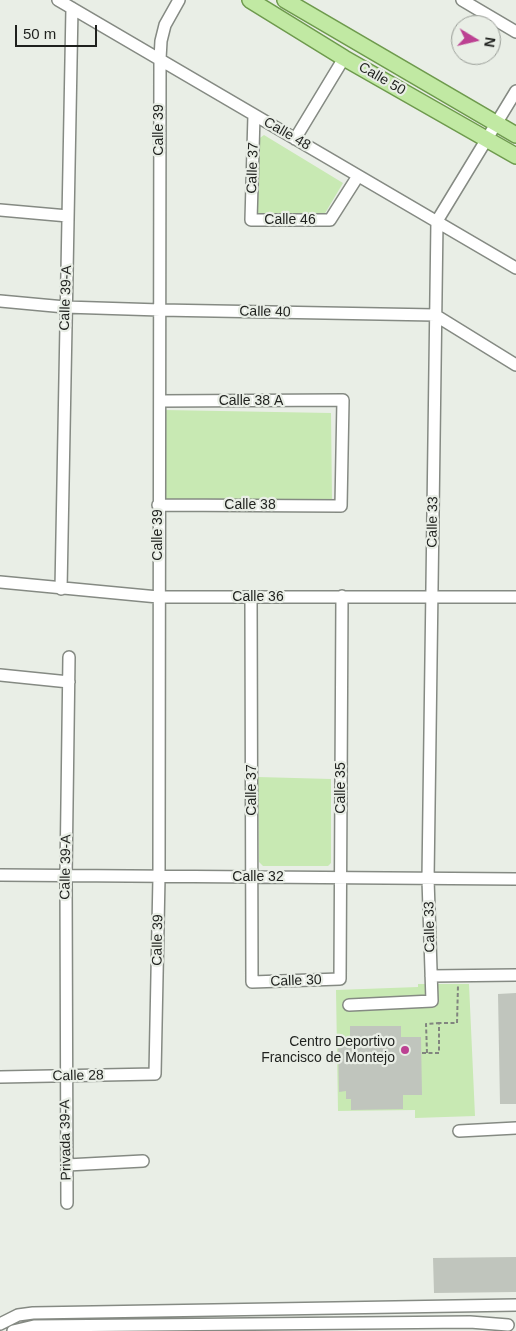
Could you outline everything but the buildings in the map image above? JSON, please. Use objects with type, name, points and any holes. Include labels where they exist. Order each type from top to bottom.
[{"type":"main road","name":"Calle 50","points":[[250,0],[344,58],[516,156]]},
{"type":"main road","name":"Calle 50","points":[[285,0],[516,135]]},
{"type":"street","name":"Calle 48","points":[[58,0],[516,268]]},
{"type":"street","name":"Calle 39","points":[[155,1074],[159,876],[160,59],[161,41],[165,25],[179,0]]},
{"type":"street","points":[[468,2],[516,32]]},
{"type":"street","name":"Calle 39-A","points":[[61,589],[72,8]]},
{"type":"street","points":[[295,139],[344,58]]},
{"type":"street","name":"Calle 33","points":[[349,1005],[432,1000],[428,878],[437,222],[516,91]]},
{"type":"street","name":"Calle 37","points":[[251,220],[254,115]]},
{"type":"street","name":"Calle 46","points":[[251,220],[330,220],[358,176]]},
{"type":"street","points":[[0,210],[68,216]]},
{"type":"street","name":"Calle 40","points":[[0,301],[65,307],[435,315]]},
{"type":"street","points":[[435,315],[516,365]]},
{"type":"street","name":"Calle 38 A","points":[[160,401],[343,400],[341,506]]},
{"type":"street","name":"Calle 38","points":[[158,505],[341,506]]},
{"type":"street","name":"Calle 36","points":[[0,582],[158,597],[516,597]]},
{"type":"street","name":"Calle 35","points":[[340,979],[342,596]]},
{"type":"street","name":"Calle 37","points":[[251,598],[252,982]]},
{"type":"street","name":"Calle 39-A","points":[[66,1076],[69,657]]},
{"type":"street","points":[[0,675],[69,682]]},
{"type":"street","name":"Calle 32","points":[[0,876],[516,879]]},
{"type":"street","points":[[431,976],[516,975]]},
{"type":"street","name":"Calle 30","points":[[252,982],[340,979]]},
{"type":"street","name":"Calle 28","points":[[0,1078],[155,1074]]},
{"type":"street","name":"Privada 39-A","points":[[66,1076],[67,1203]]},
{"type":"street","points":[[459,1131],[516,1128]]},
{"type":"street","points":[[67,1165],[143,1161]]},
{"type":"street","points":[[0,1324],[18,1315],[33,1313],[516,1306],[510,1317],[509,1328],[470,1322],[333,1327],[225,1328],[34,1326],[13,1331]]},
{"type":"path","points":[[427,1053],[426,1024],[457,1022],[458,976]]},
{"type":"path","points":[[422,1053],[439,1053],[439,1023]]},
{"type":"green space","points":[[264,135],[343,183],[324,215],[255,215],[257,140]]},
{"type":"green space","points":[[164,410],[331,413],[332,502],[165,500]]},
{"type":"green space","points":[[258,777],[331,779],[331,863],[328,866],[263,866],[259,862]]},
{"type":"green space","name":"Centro Deportivo Francisco de Montejo","points":[[418,984],[469,984],[475,1116],[415,1118],[415,1110],[338,1111],[336,990],[418,987]]},
{"type":"place","name":"Centro Deportivo Francisco de Montejo","points":[[405,1050]]}]
